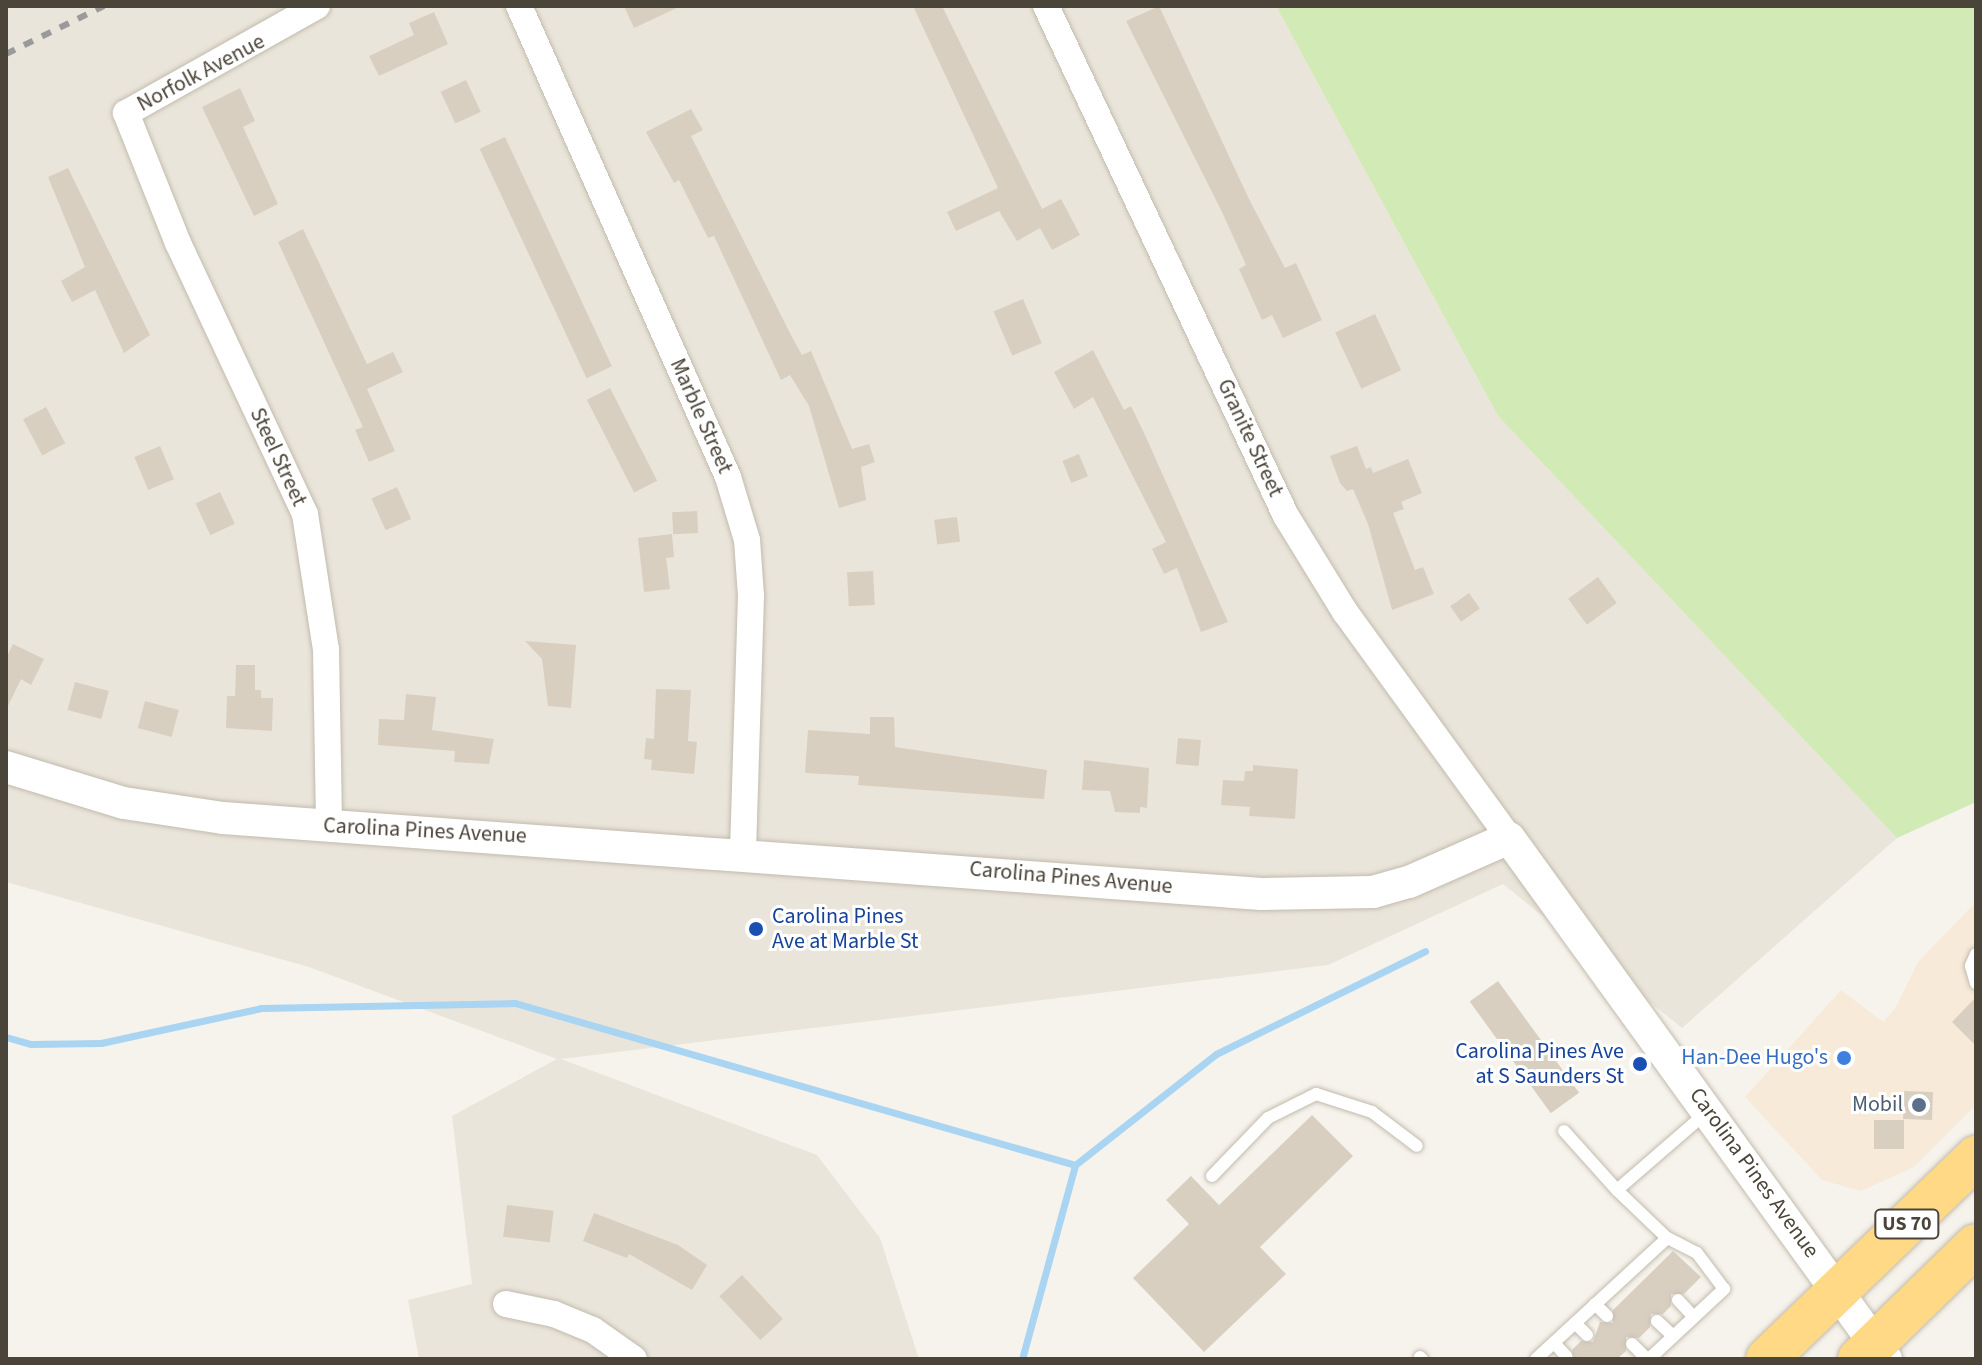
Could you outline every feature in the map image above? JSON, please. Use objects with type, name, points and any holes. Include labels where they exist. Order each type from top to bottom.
[{"type":"highway","name":"US 70","points":[[1767,1359],[1976,1157]]},
{"type":"highway","name":"US 70","points":[[1873,1354],[1976,1245]]},
{"type":"street","name":"Norfolk Avenue","points":[[126,113],[317,6]]},
{"type":"street","name":"Marble Street","points":[[519,6],[728,477],[747,540],[751,596],[743,856]]},
{"type":"street","name":"Granite Street","points":[[1046,6],[1286,516],[1345,612],[1509,838]]},
{"type":"street","name":"Steel Street","points":[[126,113],[178,243],[305,514],[326,649],[329,826]]},
{"type":"street","name":"Carolina Pines Avenue","points":[[6,767],[124,803],[329,826],[1320,896],[1373,892],[1409,882],[1509,838],[1838,1291],[1873,1354]]},
{"type":"street","points":[[506,1304],[554,1314],[593,1330],[634,1359]]},
{"type":"lane","points":[[1976,954],[1971,966],[1976,983]]},
{"type":"lane","points":[[1212,1176],[1268,1118],[1316,1094],[1372,1112],[1417,1146]]},
{"type":"lane","points":[[1617,1190],[1708,1111]]},
{"type":"lane","points":[[1564,1131],[1617,1190],[1667,1238],[1697,1253],[1724,1289],[1648,1359],[1632,1344]]},
{"type":"lane","points":[[1536,1359],[1667,1238]]},
{"type":"lane","points":[[1639,1263],[1650,1274]]},
{"type":"lane","points":[[1619,1282],[1630,1294]]},
{"type":"lane","points":[[1678,1300],[1694,1317]]},
{"type":"lane","points":[[1595,1304],[1607,1316]]},
{"type":"lane","points":[[1657,1321],[1673,1336]]},
{"type":"lane","points":[[1575,1323],[1587,1335]]},
{"type":"lane","points":[[1554,1343],[1566,1356]]},
{"type":"shaded area","points":[[6,6],[1276,6],[1498,416],[1897,838],[1682,1028],[1503,884],[1328,965],[561,1059],[817,1155],[880,1238],[919,1359],[419,1359],[408,1300],[472,1284],[452,1116],[557,1059],[309,967],[6,882]]},
{"type":"shaded area","points":[[1976,902],[1976,1105],[1914,1167],[1861,1191],[1822,1180],[1745,1097],[1841,990],[1883,1022],[1896,1007],[1918,962]]},
{"type":"green space","points":[[1276,6],[1976,6],[1976,802],[1897,838],[1498,416]]},
{"type":"building","points":[[624,6],[681,6],[634,28]]},
{"type":"building","points":[[913,6],[942,6],[1042,209],[1061,199],[1080,235],[1052,250],[1040,228],[1017,241],[999,211],[956,231],[947,212],[998,188]]},
{"type":"building","points":[[1159,6],[1249,199],[1285,268],[1296,263],[1322,320],[1283,338],[1272,315],[1262,320],[1239,269],[1246,265],[1222,212],[1126,21]]},
{"type":"building","points":[[434,12],[448,44],[379,76],[369,56],[414,35],[409,23]]},
{"type":"building","points":[[466,80],[481,112],[455,124],[441,92]]},
{"type":"building","points":[[240,88],[255,121],[243,127],[278,204],[254,216],[202,107]]},
{"type":"building","points":[[691,109],[703,130],[691,136],[792,337],[802,355],[811,351],[852,449],[869,444],[875,462],[861,467],[866,500],[839,508],[809,406],[790,375],[781,380],[714,236],[708,238],[679,180],[674,183],[646,132]]},
{"type":"building","points":[[505,137],[612,366],[587,378],[480,149]]},
{"type":"building","points":[[68,168],[150,335],[124,353],[95,290],[72,302],[61,281],[85,267],[48,177]]},
{"type":"building","points":[[303,229],[367,364],[393,352],[403,372],[367,389],[395,451],[369,462],[355,430],[363,427],[278,242]]},
{"type":"building","points":[[1023,299],[1042,343],[1012,356],[994,312]]},
{"type":"building","points":[[1375,314],[1401,370],[1361,389],[1335,333]]},
{"type":"building","points":[[1093,350],[1124,410],[1131,406],[1228,622],[1201,632],[1177,568],[1164,574],[1152,549],[1166,542],[1093,397],[1074,409],[1054,372]]},
{"type":"building","points":[[610,388],[657,481],[634,492],[587,400]]},
{"type":"building","points":[[46,407],[65,443],[42,455],[23,419]]},
{"type":"building","points":[[160,446],[174,479],[148,490],[134,457]]},
{"type":"building","points":[[1357,446],[1366,469],[1371,467],[1373,473],[1408,459],[1422,493],[1401,502],[1404,509],[1393,513],[1415,570],[1423,567],[1434,594],[1392,610],[1368,524],[1353,489],[1347,491],[1340,483],[1330,456]]},
{"type":"building","points":[[1079,454],[1088,476],[1071,483],[1062,461]]},
{"type":"building","points":[[397,487],[411,519],[386,530],[371,498]]},
{"type":"building","points":[[220,492],[235,524],[210,535],[196,503]]},
{"type":"building","points":[[697,511],[698,533],[673,534],[672,512]]},
{"type":"building","points":[[957,517],[960,542],[937,545],[934,520]]},
{"type":"building","points":[[672,534],[674,557],[666,558],[670,589],[644,592],[638,538]]},
{"type":"building","points":[[873,571],[875,605],[849,606],[847,572]]},
{"type":"building","points":[[1598,577],[1617,603],[1587,625],[1568,599]]},
{"type":"building","points":[[1469,593],[1480,609],[1461,622],[1450,606]]},
{"type":"building","points":[[525,641],[576,645],[571,708],[548,706],[542,659]]},
{"type":"building","points":[[13,644],[44,659],[31,685],[21,679],[6,710],[6,658]]},
{"type":"building","points":[[236,665],[255,665],[255,690],[261,690],[261,698],[273,698],[272,731],[226,728],[227,696],[235,696]]},
{"type":"building","points":[[75,682],[109,691],[101,719],[67,710]]},
{"type":"building","points":[[656,689],[691,690],[688,741],[697,742],[694,774],[651,770],[652,760],[644,759],[646,738],[654,739]]},
{"type":"building","points":[[406,694],[436,697],[432,730],[494,739],[489,764],[454,762],[455,751],[378,745],[379,719],[404,720]]},
{"type":"building","points":[[145,701],[179,710],[172,737],[138,728]]},
{"type":"building","points":[[870,717],[894,717],[895,747],[1047,770],[1044,799],[858,785],[859,776],[805,773],[808,730],[870,734]]},
{"type":"building","points":[[1178,738],[1201,740],[1199,766],[1176,764]]},
{"type":"building","points":[[1084,760],[1149,768],[1147,808],[1140,807],[1140,813],[1115,812],[1110,791],[1082,790]]},
{"type":"building","points":[[1253,765],[1298,769],[1295,819],[1249,816],[1250,807],[1221,805],[1223,780],[1244,781],[1245,771],[1253,771]]},
{"type":"building","points":[[1498,981],[1579,1093],[1551,1113],[1470,1002]]},
{"type":"building","points":[[1976,997],[1976,1046],[1952,1022]]},
{"type":"building","name":"Mobil","points":[[1904,1091],[1933,1092],[1932,1120],[1903,1119]]},
{"type":"building","points":[[1312,1115],[1353,1156],[1260,1247],[1286,1274],[1204,1352],[1133,1278],[1189,1224],[1166,1200],[1191,1176],[1219,1205]]},
{"type":"building","points":[[1874,1120],[1904,1120],[1904,1149],[1874,1149]]},
{"type":"building","points":[[507,1205],[554,1211],[550,1242],[503,1237]]},
{"type":"building","points":[[594,1213],[678,1245],[707,1265],[692,1290],[629,1254],[627,1258],[583,1241]]},
{"type":"building","points":[[1673,1251],[1701,1277],[1684,1294],[1671,1294],[1671,1306],[1663,1314],[1651,1314],[1650,1327],[1639,1338],[1626,1337],[1626,1351],[1617,1359],[1574,1359],[1572,1350],[1581,1341],[1593,1342],[1600,1322],[1613,1323],[1613,1310]]},
{"type":"building","points":[[742,1275],[783,1319],[760,1340],[719,1296]]},
{"type":"waterway","points":[[1022,1359],[1075,1165],[1216,1054],[1425,951]]},
{"type":"waterway","points":[[6,1037],[31,1044],[101,1043],[261,1008],[515,1003],[1075,1165]]},
{"type":"railway","points":[[6,54],[104,6]]},
{"type":"place","name":"Carolina Pines Ave at Marble St","points":[[756,929]]},
{"type":"place","name":"Han-Dee Hugo's","points":[[1844,1058]]},
{"type":"place","name":"Carolina Pines Ave at S Saunders St","points":[[1640,1064]]},
{"type":"place","name":"Mobil","points":[[1919,1105]]}]
